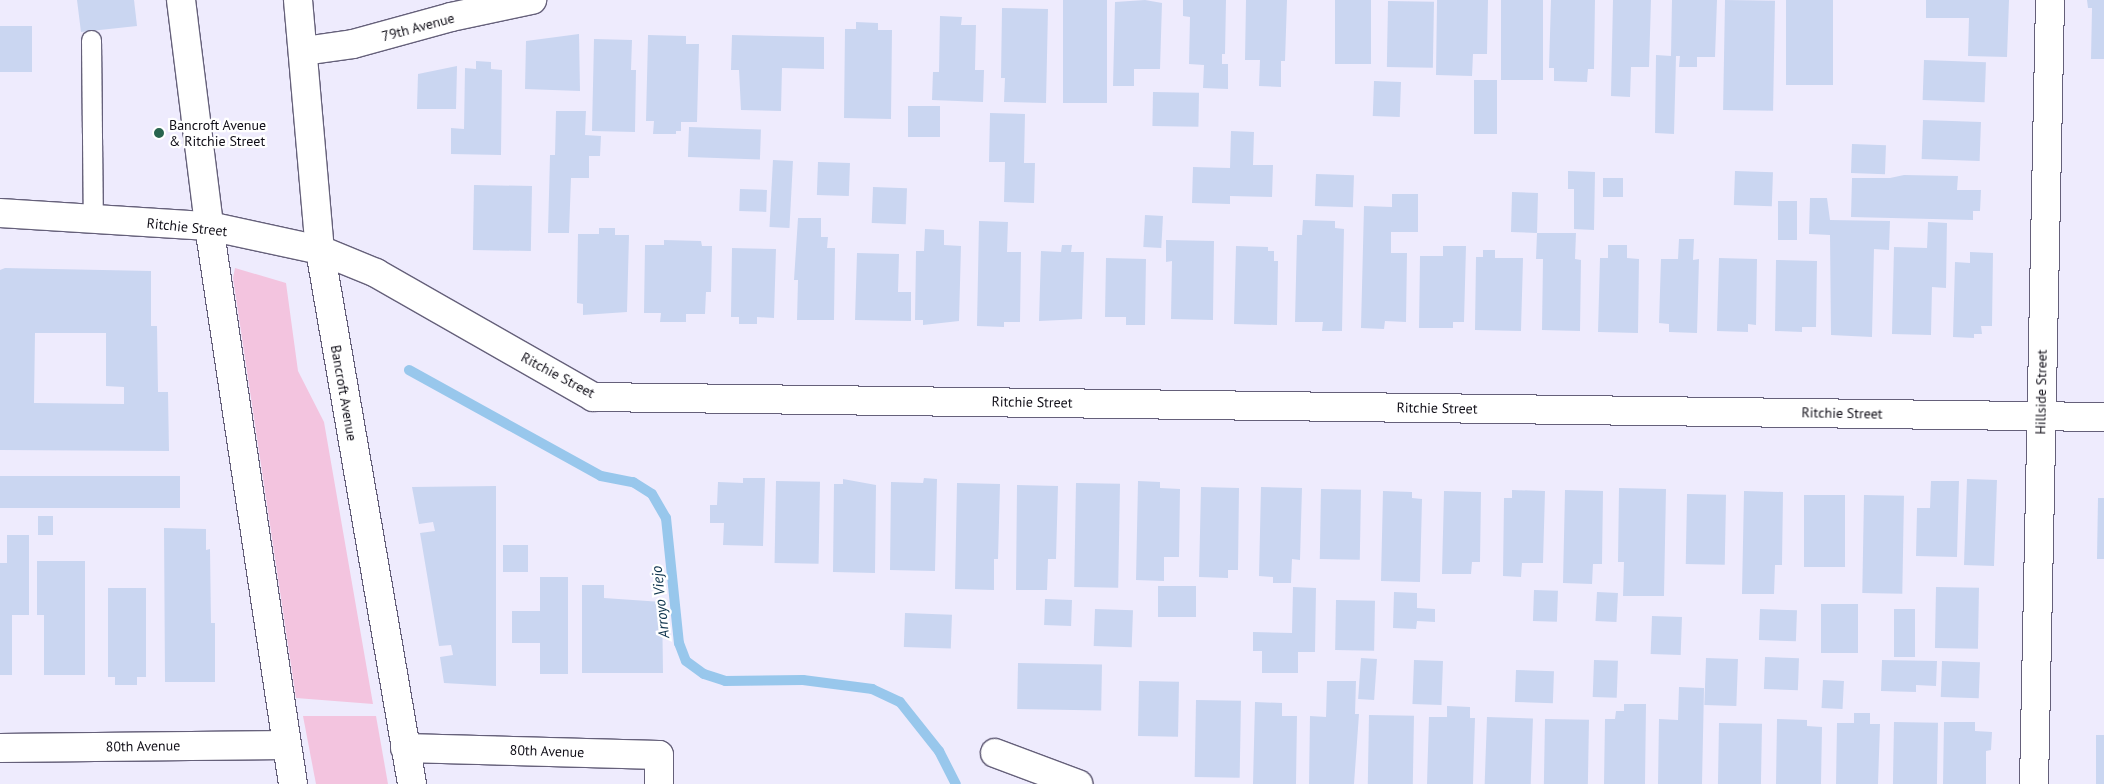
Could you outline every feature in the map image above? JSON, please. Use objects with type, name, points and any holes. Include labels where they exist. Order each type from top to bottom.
[{"type":"street","points":[[181,0],[209,226],[293,784]]},
{"type":"street","name":"Bancroft Avenue","points":[[298,0],[304,51],[320,250],[412,784]]},
{"type":"street","name":"79th Avenue","points":[[304,51],[354,44],[460,15],[532,0]]},
{"type":"street","name":"Hillside Street","points":[[2034,784],[2040,416],[2050,0]]},
{"type":"street","name":"Ritchie Street","points":[[0,213],[209,226],[320,250],[376,273],[593,397],[2104,417]]},
{"type":"street","name":"80th Avenue","points":[[0,748],[286,745]]},
{"type":"street","name":"80th Avenue","points":[[405,748],[658,754],[659,784]]},
{"type":"street","points":[[995,753],[1078,784]]},
{"type":"lane","points":[[90,40],[93,219]]},
{"type":"shaded area","points":[[235,268],[286,283],[298,371],[324,422],[373,704],[296,698],[233,278]]},
{"type":"shaded area","points":[[303,716],[376,716],[388,784],[316,784]]},
{"type":"building","points":[[77,0],[134,0],[137,26],[81,32]]},
{"type":"building","points":[[1063,0],[1107,0],[1107,103],[1063,103]]},
{"type":"building","points":[[1145,0],[1162,3],[1160,69],[1134,69],[1134,86],[1113,86],[1115,2]]},
{"type":"building","points":[[1183,0],[1226,0],[1225,54],[1222,54],[1222,64],[1228,64],[1228,89],[1203,88],[1204,65],[1189,64],[1190,17],[1183,16]]},
{"type":"building","points":[[1246,0],[1287,0],[1285,61],[1281,61],[1281,87],[1259,86],[1260,60],[1245,60]]},
{"type":"building","points":[[1335,0],[1371,0],[1371,64],[1335,64]]},
{"type":"building","points":[[1437,0],[1488,0],[1487,54],[1473,54],[1472,76],[1436,75]]},
{"type":"building","points":[[1501,0],[1543,0],[1543,80],[1501,80]]},
{"type":"building","points":[[1551,0],[1595,0],[1594,69],[1588,69],[1587,82],[1554,81],[1554,68],[1549,68]]},
{"type":"building","points":[[1613,0],[1651,0],[1649,67],[1631,67],[1630,97],[1611,96]]},
{"type":"building","points":[[1672,0],[1717,0],[1715,57],[1697,57],[1697,67],[1679,67],[1680,56],[1676,56],[1674,134],[1655,133],[1656,55],[1671,56]]},
{"type":"building","points":[[1725,0],[1775,1],[1773,111],[1723,110]]},
{"type":"building","points":[[1786,0],[1833,0],[1833,85],[1786,85]]},
{"type":"building","points":[[1926,0],[2009,0],[2007,57],[1968,56],[1969,18],[1926,18]]},
{"type":"building","points":[[2087,0],[2104,0],[2104,59],[2091,59],[2092,8],[2088,8]]},
{"type":"building","points":[[1388,1],[1434,2],[1433,68],[1387,67]]},
{"type":"building","points":[[1002,8],[1048,9],[1046,103],[1004,102],[1005,78],[1001,78]]},
{"type":"building","points":[[940,16],[962,17],[961,25],[976,25],[975,70],[984,70],[983,102],[932,100],[933,72],[939,72]]},
{"type":"building","points":[[856,22],[878,23],[878,30],[892,30],[891,119],[844,118],[845,29],[856,29]]},
{"type":"building","points":[[0,26],[32,26],[32,72],[0,72]]},
{"type":"building","points":[[579,34],[580,91],[525,89],[526,41]]},
{"type":"building","points":[[648,35],[686,36],[686,44],[699,44],[697,122],[681,122],[681,131],[676,131],[676,134],[653,134],[654,121],[646,121]]},
{"type":"building","points":[[732,35],[824,37],[824,69],[782,68],[781,111],[741,110],[739,70],[731,70]]},
{"type":"building","points":[[594,39],[632,40],[631,70],[636,70],[635,132],[592,131]]},
{"type":"building","points":[[1924,60],[1986,62],[1985,102],[1923,100]]},
{"type":"building","points":[[476,61],[491,62],[491,69],[502,70],[501,155],[451,154],[451,128],[464,129],[465,68],[476,69]]},
{"type":"building","points":[[457,66],[456,109],[417,109],[418,74]]},
{"type":"building","points":[[1474,80],[1497,80],[1497,134],[1474,134]]},
{"type":"building","points":[[1374,81],[1401,82],[1400,117],[1373,116]]},
{"type":"building","points":[[1153,92],[1199,93],[1198,127],[1152,126]]},
{"type":"building","points":[[908,106],[940,106],[940,137],[908,137]]},
{"type":"building","points":[[556,111],[586,111],[585,135],[601,136],[600,156],[589,156],[589,178],[571,178],[569,233],[548,233],[550,155],[555,155]]},
{"type":"building","points":[[990,113],[1025,114],[1024,163],[1035,163],[1034,203],[1004,202],[1005,162],[989,162]]},
{"type":"building","points":[[1923,120],[1981,122],[1980,161],[1922,159]]},
{"type":"building","points":[[689,127],[761,130],[760,159],[688,157]]},
{"type":"building","points":[[1231,131],[1254,132],[1253,165],[1273,165],[1272,197],[1230,196],[1230,204],[1192,203],[1193,167],[1230,168]]},
{"type":"building","points":[[1852,144],[1886,145],[1885,174],[1851,173]]},
{"type":"building","points":[[773,160],[793,161],[789,228],[769,227]]},
{"type":"building","points":[[818,162],[850,163],[849,196],[817,195]]},
{"type":"building","points":[[1568,171],[1595,172],[1594,230],[1574,229],[1574,189],[1568,189]]},
{"type":"building","points":[[1735,171],[1773,172],[1772,206],[1734,205]]},
{"type":"building","points":[[1316,174],[1354,175],[1353,207],[1315,206]]},
{"type":"building","points":[[1904,175],[1958,176],[1957,190],[1981,190],[1980,211],[1973,211],[1973,220],[1851,217],[1852,178],[1890,178]]},
{"type":"building","points":[[1603,178],[1623,178],[1623,197],[1603,197]]},
{"type":"building","points":[[474,185],[532,186],[531,251],[473,250]]},
{"type":"building","points":[[873,187],[907,188],[906,224],[872,223]]},
{"type":"building","points":[[740,189],[767,190],[766,212],[739,211]]},
{"type":"building","points":[[1512,192],[1538,193],[1537,233],[1511,232]]},
{"type":"building","points":[[1392,194],[1418,194],[1418,232],[1391,232],[1391,253],[1407,253],[1406,322],[1385,321],[1384,329],[1361,328],[1364,206],[1392,207]]},
{"type":"building","points":[[1810,198],[1827,198],[1830,220],[1890,221],[1889,250],[1874,249],[1872,337],[1831,335],[1830,235],[1809,234]]},
{"type":"building","points":[[1778,201],[1797,201],[1797,240],[1778,240]]},
{"type":"building","points":[[1145,215],[1163,216],[1161,248],[1143,247]]},
{"type":"building","points":[[798,218],[821,218],[821,237],[828,237],[827,248],[835,248],[834,320],[797,320],[798,280],[794,280]]},
{"type":"building","points":[[1303,220],[1335,221],[1335,228],[1344,229],[1342,331],[1322,331],[1323,322],[1295,322],[1297,235],[1302,235]]},
{"type":"building","points":[[979,221],[1008,222],[1007,252],[1021,252],[1020,322],[1004,322],[1004,327],[977,326]]},
{"type":"building","points":[[1928,222],[1947,223],[1946,288],[1932,287],[1931,335],[1892,334],[1894,247],[1927,248]]},
{"type":"building","points":[[599,228],[615,228],[615,235],[629,235],[627,312],[583,315],[583,304],[577,303],[578,234],[599,234]]},
{"type":"building","points":[[925,229],[944,230],[944,245],[961,246],[959,321],[923,325],[923,320],[915,320],[916,251],[924,251]]},
{"type":"building","points":[[1537,233],[1576,233],[1575,259],[1581,260],[1580,331],[1542,330],[1543,259],[1536,259]]},
{"type":"building","points":[[1679,239],[1694,239],[1693,260],[1699,259],[1697,333],[1669,332],[1669,324],[1659,323],[1661,259],[1678,259]]},
{"type":"building","points":[[664,240],[701,241],[702,246],[712,246],[711,292],[706,292],[705,314],[686,314],[686,322],[660,322],[661,313],[644,313],[645,245],[664,245]]},
{"type":"building","points":[[1166,240],[1214,241],[1213,320],[1171,319],[1172,261],[1166,262]]},
{"type":"building","points":[[1062,245],[1072,245],[1071,252],[1084,252],[1082,319],[1039,321],[1041,251],[1061,252]]},
{"type":"building","points":[[1608,245],[1627,245],[1627,258],[1639,259],[1638,333],[1598,332],[1600,258],[1608,258]]},
{"type":"building","points":[[1236,246],[1268,247],[1268,251],[1274,251],[1274,261],[1278,261],[1277,325],[1234,324]]},
{"type":"building","points":[[1443,246],[1466,246],[1464,322],[1453,322],[1453,328],[1419,328],[1420,256],[1443,256]]},
{"type":"building","points":[[732,248],[776,249],[774,318],[757,317],[757,324],[739,324],[739,317],[731,317]]},
{"type":"building","points":[[1483,250],[1495,250],[1495,258],[1523,258],[1521,331],[1475,330],[1476,257],[1483,257]]},
{"type":"building","points":[[1970,252],[1993,253],[1992,326],[1981,326],[1982,334],[1974,334],[1974,338],[1953,337],[1955,262],[1970,263]]},
{"type":"building","points":[[857,253],[899,254],[898,292],[911,292],[911,321],[855,320]]},
{"type":"building","points":[[1106,258],[1146,259],[1145,325],[1126,325],[1126,317],[1105,317]]},
{"type":"building","points":[[1719,258],[1757,259],[1756,325],[1748,324],[1748,332],[1717,331]]},
{"type":"building","points":[[1776,260],[1817,261],[1816,327],[1802,327],[1802,332],[1775,331]]},
{"type":"building","points":[[5,268],[151,271],[151,326],[157,326],[158,392],[168,392],[169,451],[0,450],[0,270]],"holes":[[[35,333],[106,333],[106,386],[124,387],[124,404],[34,403]]]},
{"type":"building","points":[[0,476],[180,476],[180,508],[0,508]]},
{"type":"building","points":[[743,478],[765,478],[763,546],[723,545],[724,523],[710,523],[710,505],[717,505],[718,482],[743,483]]},
{"type":"building","points":[[924,478],[937,479],[935,571],[890,570],[891,482],[923,483]]},
{"type":"building","points":[[843,479],[876,485],[875,573],[833,572],[834,484],[843,484]]},
{"type":"building","points":[[1967,479],[1997,480],[1994,566],[1964,565]]},
{"type":"building","points":[[776,481],[820,482],[819,564],[775,563]]},
{"type":"building","points":[[1138,481],[1160,482],[1160,488],[1180,489],[1179,557],[1164,557],[1164,581],[1136,580]]},
{"type":"building","points":[[1931,481],[1959,481],[1957,557],[1916,556],[1917,508],[1930,508]]},
{"type":"building","points":[[957,483],[1000,484],[998,559],[994,559],[994,590],[955,589]]},
{"type":"building","points":[[1076,483],[1120,484],[1118,588],[1074,587]]},
{"type":"building","points":[[1017,485],[1058,486],[1056,559],[1048,559],[1047,590],[1016,590]]},
{"type":"building","points":[[496,486],[496,686],[444,683],[440,657],[453,655],[451,645],[439,646],[420,533],[435,531],[433,522],[419,524],[412,487]]},
{"type":"building","points":[[1201,487],[1239,488],[1238,570],[1228,570],[1228,578],[1199,577]]},
{"type":"building","points":[[1261,487],[1302,488],[1300,560],[1292,559],[1291,583],[1273,583],[1273,577],[1259,576]]},
{"type":"building","points":[[1619,488],[1666,489],[1664,596],[1623,596],[1624,562],[1618,562]]},
{"type":"building","points":[[1321,489],[1361,490],[1360,560],[1320,559]]},
{"type":"building","points":[[1512,490],[1545,491],[1543,563],[1522,563],[1521,577],[1503,576],[1504,498],[1512,498]]},
{"type":"building","points":[[1565,490],[1603,491],[1602,564],[1593,564],[1592,584],[1563,583]]},
{"type":"building","points":[[1383,491],[1412,492],[1412,498],[1422,499],[1420,582],[1381,581]]},
{"type":"building","points":[[1444,491],[1481,492],[1480,562],[1472,562],[1471,574],[1442,574]]},
{"type":"building","points":[[1744,491],[1783,492],[1782,565],[1775,565],[1774,594],[1742,594]]},
{"type":"building","points":[[1687,494],[1726,495],[1725,565],[1686,564]]},
{"type":"building","points":[[1804,495],[1845,495],[1845,567],[1804,567]]},
{"type":"building","points":[[1864,495],[1904,496],[1902,594],[1862,593]]},
{"type":"building","points":[[2098,498],[2104,498],[2104,559],[2097,559]]},
{"type":"building","points":[[38,516],[53,516],[53,535],[38,535]]},
{"type":"building","points":[[164,528],[206,529],[206,550],[210,549],[211,623],[215,623],[215,682],[165,682]]},
{"type":"building","points":[[7,535],[29,535],[29,615],[12,615],[12,675],[0,675],[0,563],[7,563]]},
{"type":"building","points":[[503,545],[528,545],[528,572],[503,572]]},
{"type":"building","points":[[37,561],[85,561],[85,675],[44,675],[44,615],[37,615]]},
{"type":"building","points":[[540,577],[568,577],[568,674],[540,674],[540,643],[512,643],[512,611],[540,611]]},
{"type":"building","points":[[582,585],[604,585],[604,598],[662,602],[663,673],[582,673]]},
{"type":"building","points":[[1158,586],[1196,586],[1196,617],[1158,617]]},
{"type":"building","points":[[1293,587],[1316,588],[1315,652],[1298,652],[1298,673],[1262,673],[1262,651],[1253,651],[1253,632],[1292,633]]},
{"type":"building","points":[[1936,587],[1979,588],[1978,649],[1935,648]]},
{"type":"building","points":[[108,588],[146,588],[146,677],[137,677],[137,685],[115,685],[115,677],[108,677]]},
{"type":"building","points":[[1534,590],[1558,591],[1557,622],[1533,621]]},
{"type":"building","points":[[1394,592],[1417,593],[1417,608],[1435,609],[1435,622],[1417,621],[1416,629],[1393,628]]},
{"type":"building","points":[[1597,592],[1618,593],[1616,622],[1595,621]]},
{"type":"building","points":[[1045,599],[1072,600],[1071,626],[1044,625]]},
{"type":"building","points":[[1336,600],[1375,601],[1374,651],[1335,650]]},
{"type":"building","points":[[1821,604],[1858,604],[1858,653],[1821,653]]},
{"type":"building","points":[[1095,609],[1133,610],[1132,647],[1094,646]]},
{"type":"building","points":[[1760,609],[1797,610],[1796,641],[1759,640]]},
{"type":"building","points":[[1894,609],[1915,609],[1915,657],[1894,657]]},
{"type":"building","points":[[905,613],[952,615],[951,649],[904,647]]},
{"type":"building","points":[[1652,616],[1682,617],[1681,655],[1651,654]]},
{"type":"building","points":[[1765,657],[1799,658],[1798,690],[1764,689]]},
{"type":"building","points":[[1361,658],[1377,659],[1374,700],[1358,699]]},
{"type":"building","points":[[1706,658],[1738,659],[1736,706],[1704,705]]},
{"type":"building","points":[[1414,660],[1443,661],[1441,705],[1412,704]]},
{"type":"building","points":[[1594,660],[1618,661],[1617,698],[1593,697]]},
{"type":"building","points":[[1882,660],[1937,661],[1936,686],[1916,685],[1916,692],[1881,691]]},
{"type":"building","points":[[1942,661],[1980,662],[1979,698],[1941,697]]},
{"type":"building","points":[[1018,663],[1102,664],[1101,710],[1017,709]]},
{"type":"building","points":[[1516,670],[1554,671],[1553,703],[1515,702]]},
{"type":"building","points":[[1823,680],[1844,681],[1843,709],[1822,708]]},
{"type":"building","points":[[1139,681],[1179,682],[1178,737],[1138,736]]},
{"type":"building","points":[[1327,681],[1356,681],[1355,714],[1359,714],[1354,784],[1309,784],[1310,716],[1326,717]]},
{"type":"building","points":[[1679,687],[1704,688],[1702,784],[1658,784],[1659,719],[1678,720]]},
{"type":"building","points":[[1196,700],[1241,701],[1240,778],[1195,777]]},
{"type":"building","points":[[1255,702],[1282,703],[1282,716],[1297,716],[1296,784],[1253,784]]},
{"type":"building","points":[[1624,704],[1646,704],[1645,784],[1604,784],[1605,719],[1615,719],[1616,711],[1624,711]]},
{"type":"building","points":[[1447,706],[1470,707],[1470,718],[1475,718],[1473,784],[1427,784],[1429,717],[1447,717]]},
{"type":"building","points":[[1854,713],[1870,713],[1870,724],[1880,724],[1878,784],[1836,784],[1837,723],[1854,723]]},
{"type":"building","points":[[1369,715],[1414,716],[1413,784],[1368,784]]},
{"type":"building","points":[[1487,717],[1533,719],[1531,784],[1485,784]]},
{"type":"building","points":[[1545,719],[1589,720],[1588,784],[1544,784]]},
{"type":"building","points":[[1777,719],[1807,720],[1807,726],[1822,727],[1821,784],[1776,784]]},
{"type":"building","points":[[1894,722],[1938,723],[1937,784],[1893,784]]},
{"type":"building","points":[[1944,722],[1975,722],[1975,731],[1992,732],[1991,750],[1986,751],[1986,784],[1943,784]]},
{"type":"building","points":[[1719,723],[1762,724],[1761,784],[1718,784]]},
{"type":"building","points":[[2096,735],[2104,735],[2104,784],[2096,784]]},
{"type":"waterway","name":"Arroyo Viejo","points":[[409,370],[601,476],[633,482],[652,494],[666,518],[679,643],[686,661],[704,674],[725,681],[803,680],[872,689],[900,702],[939,751],[956,784]]},
{"type":"place","name":"Bancroft Avenue & Ritchie Street","points":[[159,133]]}]
